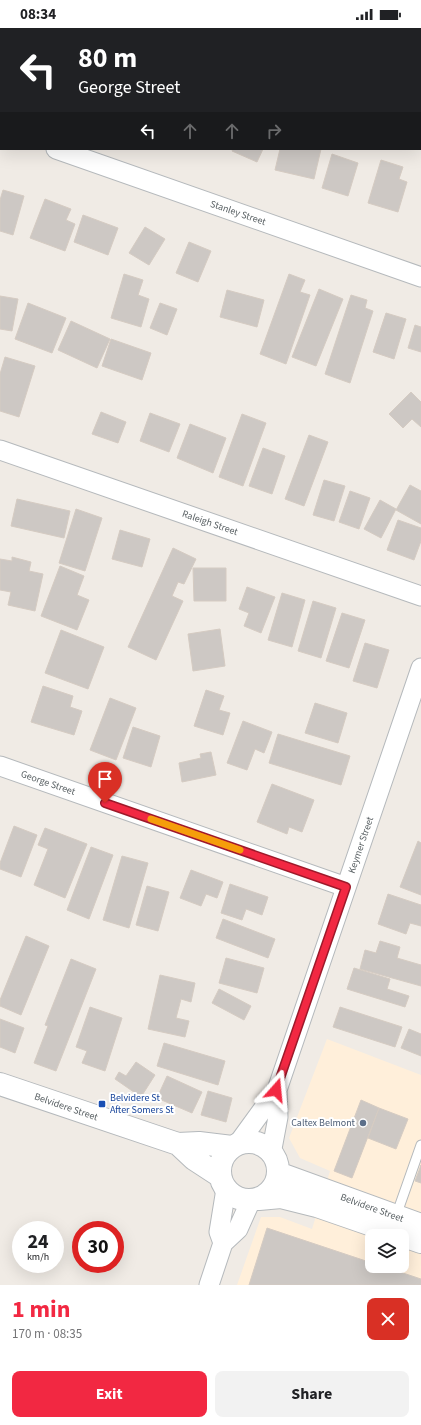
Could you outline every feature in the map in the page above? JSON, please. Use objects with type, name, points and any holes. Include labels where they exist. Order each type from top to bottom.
[{"type":"street","name":"Stanley Street","points":[[59,150],[421,277]]},
{"type":"street","name":"Raleigh Street","points":[[0,450],[421,596]]},
{"type":"street","name":"Keymer Street","points":[[234,1146],[276,1090],[421,668]]},
{"type":"street","name":"George Street","points":[[0,766],[346,887]]},
{"type":"street","name":"Belvidere Street","points":[[0,1084],[178,1144],[199,1143],[234,1146]]},
{"type":"street","name":"Keymer Street","points":[[275,1163],[278,1117],[276,1090]]},
{"type":"street","points":[[223,1183],[233,1196],[242,1200],[255,1199],[266,1195],[276,1181],[275,1163],[266,1148],[260,1144],[244,1142],[234,1146],[226,1153],[220,1168],[223,1183],[219,1232],[223,1243]]},
{"type":"street","name":"Belvidere Street","points":[[178,1144],[223,1183]]},
{"type":"street","name":"Belvidere Street","points":[[275,1163],[396,1217],[421,1225]]},
{"type":"street","name":"Belvidere Street","points":[[255,1199],[281,1197],[317,1206],[421,1242]]},
{"type":"street","points":[[209,1285],[223,1243],[238,1229],[255,1199]]},
{"type":"lane","points":[[396,1217],[421,1145]]},
{"type":"shaded area","points":[[327,1039],[421,1075],[421,1285],[237,1285],[261,1217],[280,1217],[312,1229],[330,1171],[300,1158],[289,1138]]},
{"type":"building","points":[[232,150],[263,150],[257,162]]},
{"type":"building","points":[[280,150],[321,150],[314,179],[275,170]]},
{"type":"building","points":[[332,154],[358,163],[348,196],[322,188]]},
{"type":"building","points":[[381,160],[403,167],[399,179],[407,182],[398,212],[368,203]]},
{"type":"building","points":[[3,190],[24,196],[13,235],[0,231],[0,200]]},
{"type":"building","points":[[45,199],[71,209],[66,220],[75,224],[65,251],[30,238]]},
{"type":"building","points":[[83,215],[118,228],[108,255],[74,242]]},
{"type":"building","points":[[145,227],[165,239],[149,265],[129,253]]},
{"type":"building","points":[[189,242],[211,251],[198,282],[176,273]]},
{"type":"building","points":[[124,274],[143,280],[138,295],[149,299],[141,327],[111,318]]},
{"type":"building","points":[[289,274],[305,280],[300,292],[310,295],[286,364],[260,354]]},
{"type":"building","points":[[319,289],[343,299],[316,366],[292,357]]},
{"type":"building","points":[[227,290],[264,300],[257,327],[220,317]]},
{"type":"building","points":[[351,295],[367,300],[365,308],[373,311],[350,383],[325,374]]},
{"type":"building","points":[[0,296],[18,299],[12,331],[0,329]]},
{"type":"building","points":[[28,303],[66,318],[52,353],[15,339]]},
{"type":"building","points":[[160,303],[177,309],[167,335],[150,328]]},
{"type":"building","points":[[386,313],[406,319],[394,359],[373,352]]},
{"type":"building","points":[[71,321],[110,339],[97,368],[58,350]]},
{"type":"building","points":[[415,325],[421,327],[421,352],[408,348]]},
{"type":"building","points":[[111,339],[151,353],[142,380],[102,366]]},
{"type":"building","points":[[5,357],[35,366],[19,417],[0,411],[0,374]]},
{"type":"building","points":[[411,392],[421,402],[421,427],[412,419],[403,428],[389,414]]},
{"type":"building","points":[[101,412],[126,422],[118,443],[92,434]]},
{"type":"building","points":[[150,413],[180,424],[169,452],[140,441]]},
{"type":"building","points":[[242,414],[266,423],[243,486],[219,477]]},
{"type":"building","points":[[190,424],[226,438],[213,473],[177,458]]},
{"type":"building","points":[[309,435],[328,442],[304,506],[285,499]]},
{"type":"building","points":[[263,448],[285,456],[272,494],[249,486]]},
{"type":"building","points":[[324,480],[345,486],[334,521],[313,515]]},
{"type":"building","points":[[410,485],[421,491],[421,524],[396,510]]},
{"type":"building","points":[[350,491],[370,498],[359,529],[339,522]]},
{"type":"building","points":[[17,499],[70,511],[64,538],[11,526]]},
{"type":"building","points":[[380,500],[396,509],[381,538],[364,529]]},
{"type":"building","points":[[76,509],[102,518],[85,571],[59,563]]},
{"type":"building","points":[[398,520],[421,528],[421,541],[414,560],[387,550]]},
{"type":"building","points":[[120,530],[150,539],[142,567],[112,559]]},
{"type":"building","points":[[173,548],[196,559],[184,584],[178,582],[172,596],[183,601],[156,660],[128,647]]},
{"type":"building","points":[[12,557],[31,562],[29,571],[43,574],[35,611],[8,605],[11,592],[0,590],[0,559],[12,561]]},
{"type":"building","points":[[60,566],[84,576],[77,595],[89,600],[77,630],[41,616]]},
{"type":"building","points":[[193,568],[226,568],[226,601],[194,601]]},
{"type":"building","points":[[247,587],[275,597],[261,633],[244,626],[249,613],[239,609]]},
{"type":"building","points":[[282,593],[305,600],[292,647],[268,640]]},
{"type":"building","points":[[313,601],[336,608],[321,658],[298,651]]},
{"type":"building","points":[[342,613],[365,620],[349,668],[326,661]]},
{"type":"building","points":[[220,629],[225,666],[193,671],[188,634]]},
{"type":"building","points":[[61,630],[104,647],[88,689],[45,673]]},
{"type":"building","points":[[365,643],[389,650],[377,688],[353,681]]},
{"type":"building","points":[[43,686],[73,696],[70,707],[82,711],[74,735],[31,722]]},
{"type":"building","points":[[206,690],[224,696],[219,710],[230,713],[223,735],[194,726]]},
{"type":"building","points":[[110,698],[136,708],[116,760],[90,750]]},
{"type":"building","points":[[315,703],[347,713],[338,743],[305,733]]},
{"type":"building","points":[[243,721],[272,732],[264,753],[255,749],[247,770],[227,763]]},
{"type":"building","points":[[133,727],[160,736],[151,767],[123,758]]},
{"type":"building","points":[[278,734],[350,756],[341,785],[269,763]]},
{"type":"building","points":[[211,752],[216,775],[182,782],[179,763],[201,758],[200,754]]},
{"type":"building","points":[[272,784],[314,800],[302,832],[289,827],[287,834],[257,822]]},
{"type":"building","points":[[14,826],[37,835],[21,877],[0,869],[0,863]]},
{"type":"building","points":[[45,828],[87,844],[65,898],[34,885],[48,849],[38,845]]},
{"type":"building","points":[[418,841],[421,843],[421,895],[400,887]]},
{"type":"building","points":[[91,847],[113,855],[89,919],[67,910]]},
{"type":"building","points":[[122,856],[148,863],[129,928],[103,920]]},
{"type":"building","points":[[191,870],[223,882],[217,898],[206,894],[201,906],[180,898]]},
{"type":"building","points":[[230,884],[268,897],[262,915],[246,909],[242,920],[221,913]]},
{"type":"building","points":[[147,886],[169,892],[158,931],[136,925]]},
{"type":"building","points":[[388,894],[421,905],[421,926],[410,923],[406,934],[378,924]]},
{"type":"building","points":[[223,919],[275,939],[268,958],[216,938]]},
{"type":"building","points":[[26,936],[49,946],[21,1015],[0,1006],[0,1000]]},
{"type":"building","points":[[380,941],[400,947],[397,958],[421,965],[421,986],[360,969],[365,950],[376,953]]},
{"type":"building","points":[[226,958],[264,968],[257,993],[219,983]]},
{"type":"building","points":[[71,959],[96,969],[56,1071],[34,1063],[48,1026],[45,1025]]},
{"type":"building","points":[[354,968],[390,979],[387,989],[409,996],[405,1007],[347,989]]},
{"type":"building","points":[[160,975],[195,983],[191,1002],[181,999],[176,1018],[189,1021],[185,1037],[148,1029]]},
{"type":"building","points":[[219,989],[251,1006],[244,1020],[212,1003]]},
{"type":"building","points":[[90,1007],[122,1018],[105,1071],[82,1063],[87,1051],[76,1047]]},
{"type":"building","points":[[340,1007],[402,1027],[395,1047],[333,1027]]},
{"type":"building","points":[[0,1019],[24,1028],[15,1053],[0,1047]]},
{"type":"building","points":[[409,1029],[421,1034],[421,1056],[401,1048]]},
{"type":"building","points":[[164,1043],[225,1061],[218,1085],[157,1066]]},
{"type":"building","points":[[136,1062],[155,1075],[141,1097],[115,1079],[119,1072],[126,1076]]},
{"type":"building","points":[[167,1076],[202,1092],[192,1113],[157,1098]]},
{"type":"building","points":[[208,1091],[232,1098],[226,1122],[201,1115]]},
{"type":"building","points":[[361,1100],[379,1108],[352,1178],[334,1171]]},
{"type":"building","points":[[379,1108],[408,1119],[396,1149],[368,1138]]},
{"type":"building","points":[[421,1165],[421,1183],[415,1181]]},
{"type":"building","points":[[267,1228],[365,1261],[365,1273],[403,1273],[421,1279],[421,1285],[249,1285]]},
{"type":"slow traffic","points":[[151,819],[240,850]]},
{"type":"place","name":"Belvidere St After Somers St","points":[[102,1104]]},
{"type":"place","name":"Caltex Belmont","points":[[363,1123]]},
{"type":"route","points":[[105,803],[346,887],[276,1090]]}]
